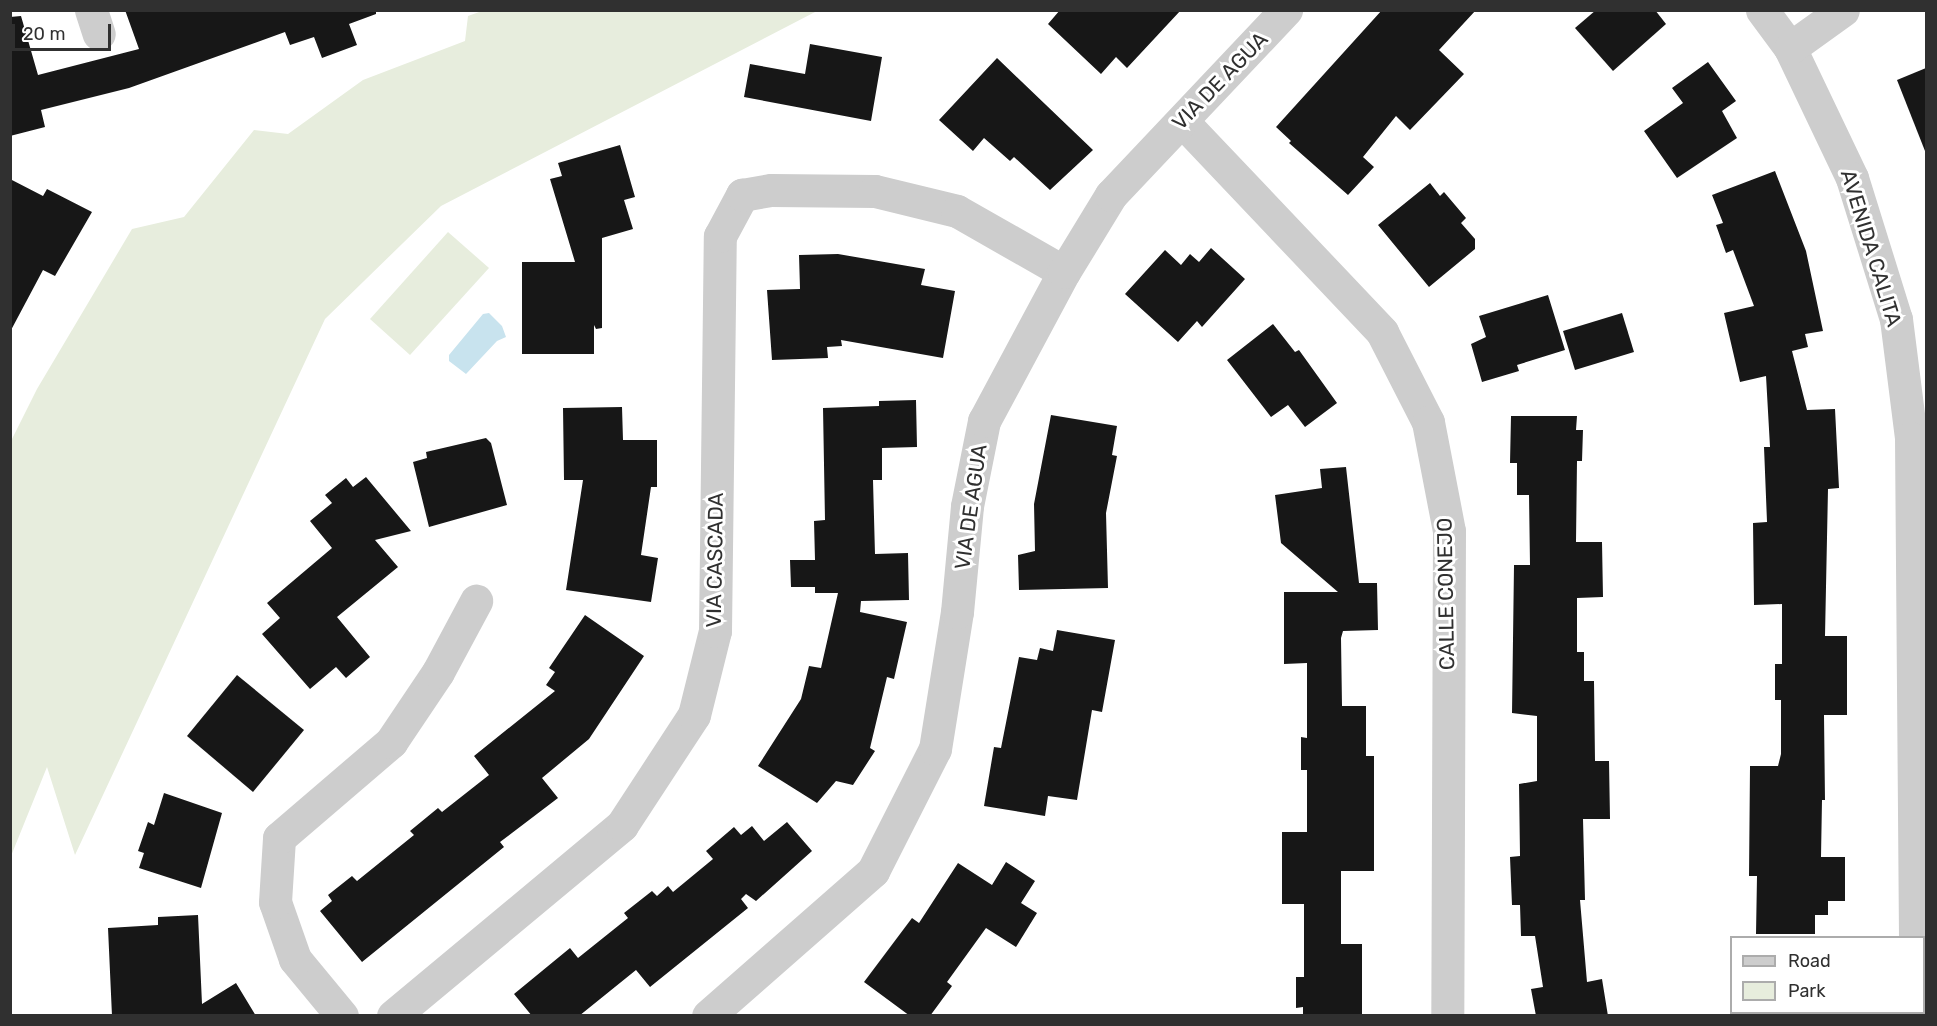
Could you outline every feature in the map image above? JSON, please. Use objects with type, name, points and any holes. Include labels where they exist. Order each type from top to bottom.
[{"type":"street","name":"VIA DE AGUA","points":[[708,1016],[873,871],[936,749],[957,612],[967,506],[984,421],[1064,272],[1111,195],[1287,10]]},
{"type":"street","name":"AVENIDA CALITA","points":[[1762,10],[1790,48],[1852,178],[1896,319],[1911,438],[1915,936]]},
{"type":"street","points":[[1790,48],[1843,10]]},
{"type":"street","name":"CALLE CONEJO","points":[[1182,121],[1382,332],[1428,422],[1449,531],[1447,1016]]},
{"type":"street","name":"VIA CASCADA","points":[[393,1016],[622,825],[694,715],[715,631],[720,236],[742,195],[771,190],[875,191],[957,211],[1064,272]]},
{"type":"street","points":[[342,1016],[295,959],[288,940],[275,902],[279,838],[391,742],[438,672],[476,601]]},
{"type":"green space","points":[[482,11],[817,11],[441,206],[325,319],[75,855],[47,767],[11,856],[11,441],[37,389],[132,229],[184,217],[254,130],[288,134],[363,80],[465,41],[468,16]]},
{"type":"green space","points":[[448,232],[489,268],[410,355],[370,319]]},
{"type":"water","points":[[489,313],[502,326],[506,337],[497,341],[466,374],[449,361],[449,355],[483,314]]},
{"type":"building","points":[[125,10],[376,10],[376,14],[349,24],[357,45],[322,58],[314,37],[290,45],[285,32],[129,88],[41,110],[45,127],[10,136],[10,17],[21,16],[38,75],[139,49]]},
{"type":"building","points":[[1060,10],[1181,10],[1127,68],[1116,57],[1101,74],[1048,24]]},
{"type":"building","points":[[1382,10],[1476,10],[1439,50],[1464,74],[1410,130],[1396,116],[1363,157],[1374,167],[1348,195],[1289,143],[1291,141],[1276,127]]},
{"type":"building","points":[[1596,10],[1655,10],[1666,24],[1613,71],[1575,28]]},
{"type":"building","points":[[810,44],[882,57],[871,121],[744,97],[750,64],[805,74]]},
{"type":"building","points":[[997,58],[1093,150],[1050,190],[1014,157],[1010,161],[984,138],[973,151],[939,120]]},
{"type":"building","points":[[1708,62],[1736,101],[1722,111],[1737,138],[1677,178],[1644,131],[1683,103],[1672,88]]},
{"type":"building","points":[[1926,68],[1926,151],[1925,151],[1897,80]]},
{"type":"building","points":[[620,145],[635,197],[624,200],[633,229],[602,238],[602,328],[596,329],[594,325],[594,354],[522,354],[522,262],[575,262],[550,179],[562,176],[558,163]]},
{"type":"building","points":[[1775,171],[1806,251],[1823,331],[1805,334],[1808,347],[1792,351],[1807,410],[1835,409],[1839,488],[1828,489],[1825,636],[1847,636],[1847,715],[1824,715],[1825,800],[1822,800],[1821,857],[1845,857],[1845,901],[1828,901],[1828,915],[1815,915],[1815,934],[1756,934],[1757,876],[1749,876],[1750,766],[1778,766],[1781,754],[1781,700],[1775,700],[1775,664],[1782,664],[1782,604],[1754,605],[1753,523],[1767,522],[1764,447],[1770,447],[1766,376],[1740,382],[1724,313],[1754,306],[1733,250],[1726,253],[1716,225],[1723,223],[1712,195]]},
{"type":"building","points":[[10,179],[43,196],[47,189],[92,212],[55,276],[43,270],[10,332]]},
{"type":"building","points":[[1430,183],[1440,196],[1444,192],[1466,218],[1461,223],[1475,239],[1475,249],[1429,287],[1378,225]]},
{"type":"building","points":[[1211,248],[1245,279],[1202,327],[1197,321],[1178,342],[1125,294],[1165,250],[1181,265],[1190,254],[1199,262]]},
{"type":"building","points":[[838,254],[925,269],[921,285],[955,291],[943,358],[841,340],[842,346],[827,347],[828,358],[772,360],[767,290],[800,289],[799,255]]},
{"type":"building","points":[[1548,295],[1565,350],[1517,365],[1519,371],[1482,382],[1471,344],[1486,337],[1479,316]]},
{"type":"building","points":[[1622,313],[1634,352],[1575,370],[1563,331]]},
{"type":"building","points":[[1273,324],[1295,352],[1299,350],[1337,403],[1305,427],[1288,405],[1271,417],[1227,360]]},
{"type":"building","points":[[916,400],[917,447],[882,448],[882,480],[873,480],[875,554],[908,553],[909,600],[861,601],[860,612],[907,622],[894,679],[887,677],[870,748],[875,751],[853,785],[836,781],[817,803],[758,766],[801,699],[809,666],[821,668],[838,593],[815,593],[815,587],[791,587],[790,560],[815,560],[814,521],[825,520],[823,408],[879,406],[879,401]]},
{"type":"building","points":[[622,407],[623,440],[657,440],[657,487],[651,487],[641,555],[658,558],[651,602],[566,590],[583,480],[564,480],[563,408]]},
{"type":"building","points":[[1051,415],[1117,426],[1112,455],[1117,456],[1106,513],[1108,588],[1019,590],[1018,555],[1035,551],[1034,504]]},
{"type":"building","points":[[1511,416],[1577,416],[1576,430],[1583,430],[1582,461],[1577,461],[1576,542],[1602,542],[1603,597],[1577,598],[1577,652],[1584,652],[1584,681],[1594,681],[1595,761],[1609,761],[1610,819],[1583,819],[1585,900],[1580,900],[1587,982],[1602,979],[1608,1016],[1536,1016],[1531,989],[1543,987],[1535,936],[1521,936],[1520,905],[1512,905],[1510,857],[1520,856],[1519,784],[1537,781],[1537,716],[1512,713],[1514,565],[1530,565],[1529,495],[1517,495],[1517,463],[1510,463]]},
{"type":"building","points":[[486,438],[491,443],[507,505],[429,527],[413,462],[427,458],[426,452]]},
{"type":"building","points":[[1346,467],[1359,583],[1377,583],[1378,630],[1343,631],[1341,638],[1342,706],[1366,706],[1366,756],[1374,756],[1374,871],[1341,871],[1341,944],[1362,944],[1362,1016],[1303,1016],[1303,1007],[1296,1008],[1296,977],[1304,977],[1304,904],[1282,904],[1282,832],[1307,832],[1307,770],[1301,770],[1301,737],[1307,738],[1307,663],[1284,664],[1284,592],[1338,592],[1281,543],[1275,495],[1322,488],[1320,469]]},
{"type":"building","points":[[366,477],[411,531],[375,540],[398,567],[337,617],[370,657],[346,678],[336,667],[310,689],[262,634],[280,618],[267,603],[332,548],[310,521],[332,503],[325,495],[346,478],[353,487]]},
{"type":"building","points":[[585,615],[644,656],[589,739],[542,778],[558,798],[500,842],[504,847],[362,962],[320,911],[332,901],[328,895],[352,876],[357,881],[414,835],[410,831],[438,808],[442,812],[489,775],[474,756],[555,691],[546,685],[555,672],[549,668]]},
{"type":"building","points":[[1057,630],[1115,640],[1102,712],[1092,710],[1077,800],[1048,796],[1045,816],[984,806],[994,747],[1001,748],[1019,657],[1037,660],[1040,648],[1053,651]]},
{"type":"building","points":[[237,675],[304,730],[253,792],[187,736]]},
{"type":"building","points":[[164,793],[222,813],[201,888],[139,868],[144,853],[138,851],[148,822],[154,825]]},
{"type":"building","points":[[787,822],[812,851],[756,901],[746,894],[741,899],[748,908],[650,987],[636,970],[579,1016],[532,1016],[514,994],[570,948],[578,958],[628,918],[624,913],[652,891],[657,896],[668,886],[673,892],[713,859],[706,851],[734,827],[741,835],[752,826],[764,841]]},
{"type":"building","points":[[1006,862],[1035,881],[1021,903],[1037,913],[1016,947],[986,928],[947,982],[952,986],[930,1016],[910,1016],[864,982],[912,918],[919,923],[958,863],[992,885]]},
{"type":"building","points":[[198,915],[202,1004],[236,983],[256,1016],[112,1016],[108,928],[158,925],[158,917]]}]
